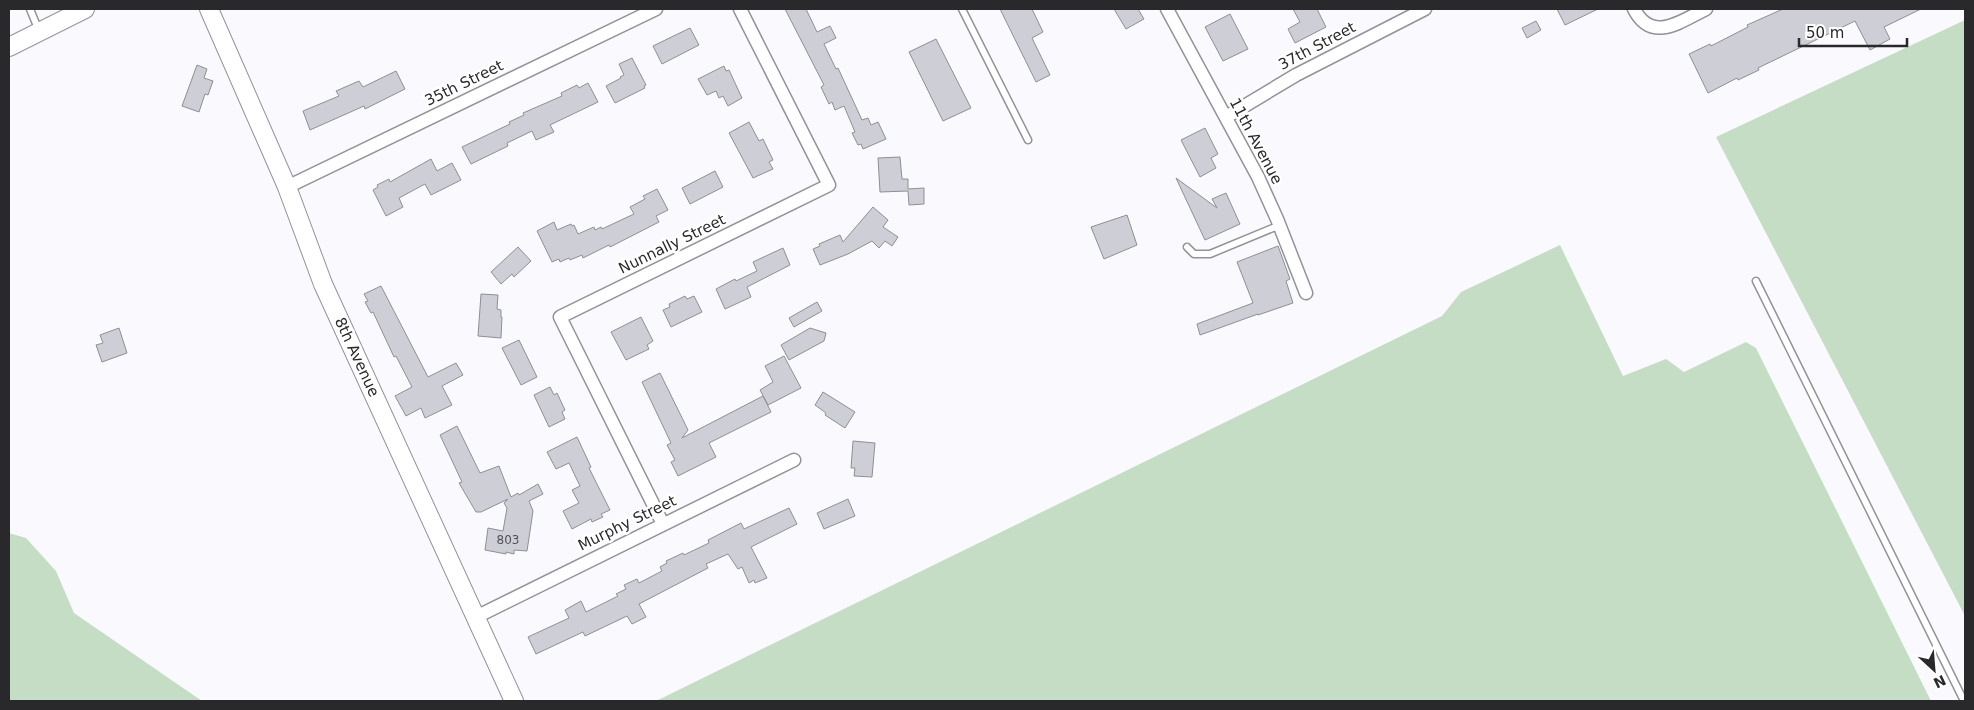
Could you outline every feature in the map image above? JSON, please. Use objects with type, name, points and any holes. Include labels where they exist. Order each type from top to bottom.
[{"type":"street","points":[[9,47],[85,9]]},
{"type":"street","name":"8th Avenue","points":[[208,9],[287,187],[323,284],[514,701]]},
{"type":"street","name":"35th Street","points":[[287,187],[656,9]]},
{"type":"street","name":"Nunnally Street","points":[[663,524],[560,317],[829,185],[740,9]]},
{"type":"street","name":"11th Avenue","points":[[1167,9],[1258,177],[1280,225],[1306,293]]},
{"type":"street","name":"37th Street","points":[[1226,117],[1296,75],[1425,9]]},
{"type":"street","points":[[1634,9],[1645,25],[1655,28],[1671,26],[1706,9]]},
{"type":"street","name":"Murphy Street","points":[[476,617],[794,460]]},
{"type":"lane","points":[[30,9],[39,32]]},
{"type":"lane","points":[[962,9],[1028,140]]},
{"type":"lane","points":[[1187,247],[1194,254],[1210,254],[1280,225]]},
{"type":"lane","points":[[1756,281],[1964,701]]},
{"type":"green space","points":[[1965,20],[1965,616],[1716,137]]},
{"type":"green space","points":[[1560,245],[1623,376],[1666,359],[1684,372],[1746,342],[1756,348],[1931,701],[656,701],[1442,316],[1461,292]]},
{"type":"green space","points":[[9,533],[26,538],[56,571],[74,613],[202,701],[9,701]]},
{"type":"building","points":[[785,9],[806,9],[817,32],[830,26],[836,38],[824,44],[836,69],[838,68],[862,120],[868,118],[871,125],[878,122],[886,139],[863,149],[861,144],[858,145],[852,133],[855,132],[844,106],[835,110],[832,102],[829,104],[821,87],[824,85]]},
{"type":"building","points":[[1000,9],[1032,9],[1043,32],[1032,38],[1050,75],[1036,82]]},
{"type":"building","points":[[1114,9],[1138,9],[1144,19],[1126,29]]},
{"type":"building","points":[[1293,9],[1317,9],[1326,27],[1295,43],[1288,29],[1300,22]]},
{"type":"building","points":[[1557,9],[1598,9],[1565,25]]},
{"type":"building","points":[[1783,9],[1921,9],[1884,27],[1890,39],[1870,50],[1855,21],[1758,68],[1759,70],[1738,80],[1737,78],[1708,93],[1689,54],[1710,44],[1711,46],[1748,27],[1747,25]]},
{"type":"building","points":[[1230,14],[1248,49],[1223,61],[1205,27]]},
{"type":"building","points":[[1536,21],[1541,30],[1527,38],[1522,28]]},
{"type":"building","points":[[690,28],[699,45],[662,64],[653,46]]},
{"type":"building","points":[[936,39],[971,108],[943,121],[909,52]]},
{"type":"building","points":[[632,58],[646,85],[644,86],[645,88],[615,103],[606,86],[624,75],[619,64]]},
{"type":"building","points":[[197,65],[207,69],[204,78],[213,81],[208,95],[205,94],[199,112],[182,106]]},
{"type":"building","points":[[724,66],[726,71],[729,70],[742,98],[728,106],[723,96],[719,98],[716,91],[707,95],[698,79]]},
{"type":"building","points":[[396,71],[405,89],[365,109],[364,106],[310,130],[303,111],[339,96],[336,91],[359,81],[363,87]]},
{"type":"building","points":[[588,83],[598,102],[550,125],[554,132],[536,140],[532,131],[507,143],[508,146],[471,164],[462,147],[510,124],[509,122],[524,115],[523,113],[562,96],[561,93],[577,85],[579,88]]},
{"type":"building","points":[[749,122],[759,141],[763,139],[773,160],[769,162],[773,169],[753,178],[729,133]]},
{"type":"building","points":[[1205,128],[1218,154],[1211,158],[1216,168],[1200,177],[1181,140]]},
{"type":"building","points":[[900,157],[902,179],[908,179],[908,189],[924,188],[924,204],[909,205],[908,191],[880,192],[878,158]]},
{"type":"building","points":[[431,159],[437,171],[452,163],[461,180],[431,195],[425,184],[399,198],[403,207],[386,216],[373,190],[378,187],[377,185],[389,179],[390,182]]},
{"type":"building","points":[[715,171],[723,187],[690,204],[682,188]]},
{"type":"building","points":[[1176,178],[1217,208],[1212,199],[1226,193],[1240,224],[1205,240]]},
{"type":"building","points":[[657,189],[668,210],[656,216],[659,222],[610,247],[609,245],[583,258],[582,255],[570,260],[569,258],[560,262],[559,259],[552,262],[537,231],[554,222],[557,230],[571,224],[572,226],[574,225],[578,234],[594,227],[595,230],[601,227],[602,229],[634,214],[630,207],[645,199],[643,196]]},
{"type":"building","points":[[873,207],[888,220],[883,227],[898,237],[892,246],[885,241],[879,248],[872,241],[848,254],[820,265],[813,249],[820,246],[819,244],[840,235],[843,242]]},
{"type":"building","points":[[1127,215],[1137,245],[1104,259],[1091,227]]},
{"type":"building","points":[[1278,246],[1290,279],[1286,281],[1293,303],[1200,335],[1197,324],[1253,303],[1237,262]]},
{"type":"building","points":[[518,247],[531,261],[514,277],[512,274],[501,284],[491,272]]},
{"type":"building","points":[[783,248],[790,265],[747,287],[751,297],[725,309],[716,289],[735,279],[736,281],[757,271],[753,262]]},
{"type":"building","points":[[381,286],[428,377],[456,363],[463,375],[442,386],[452,405],[425,418],[421,408],[406,416],[395,396],[412,387],[396,356],[394,357],[373,312],[371,313],[365,302],[368,301],[364,294]]},
{"type":"building","points":[[481,294],[498,295],[497,309],[501,310],[502,317],[501,338],[478,336]]},
{"type":"building","points":[[685,296],[687,299],[694,296],[702,312],[671,327],[663,310],[670,307],[669,304]]},
{"type":"building","points":[[817,302],[822,311],[794,327],[789,318]]},
{"type":"building","points":[[641,317],[653,341],[647,345],[649,349],[626,360],[611,332]]},
{"type":"building","points":[[119,328],[127,353],[102,362],[96,345],[103,343],[100,335]]},
{"type":"building","points":[[810,328],[826,333],[824,341],[789,360],[781,345]]},
{"type":"building","points":[[519,340],[537,377],[521,385],[502,348]]},
{"type":"building","points":[[784,356],[801,388],[768,405],[760,390],[773,382],[765,366]]},
{"type":"building","points":[[660,373],[688,430],[682,438],[763,396],[771,412],[709,443],[716,457],[678,476],[671,462],[675,460],[667,445],[671,443],[642,382]]},
{"type":"building","points":[[550,387],[554,395],[557,393],[565,410],[562,412],[565,419],[549,427],[534,395]]},
{"type":"building","points":[[823,392],[855,412],[845,428],[825,415],[826,413],[815,405]]},
{"type":"building","points":[[457,426],[480,473],[499,466],[511,497],[518,493],[519,495],[538,484],[543,494],[529,501],[533,511],[527,551],[514,550],[514,554],[506,552],[506,554],[485,550],[488,528],[503,531],[507,508],[504,503],[508,499],[481,512],[476,512],[459,483],[462,482],[440,435]]},
{"type":"building","points":[[577,437],[591,467],[589,468],[610,510],[601,514],[603,517],[592,522],[591,519],[572,529],[563,511],[579,503],[572,490],[580,486],[569,463],[556,469],[547,452]]},
{"type":"building","points":[[853,441],[875,443],[872,477],[854,476],[855,468],[851,468]]},
{"type":"building","points":[[848,499],[855,516],[824,529],[817,513]]},
{"type":"building","points":[[789,508],[797,524],[751,547],[767,578],[755,583],[754,580],[749,583],[742,567],[738,569],[728,554],[706,564],[708,568],[639,604],[646,617],[632,624],[627,616],[585,636],[583,632],[536,654],[528,637],[569,618],[565,610],[581,601],[586,612],[618,596],[616,594],[626,589],[624,585],[637,579],[639,583],[662,571],[660,567],[667,563],[666,561],[709,543],[708,540],[741,523],[744,529]]}]
